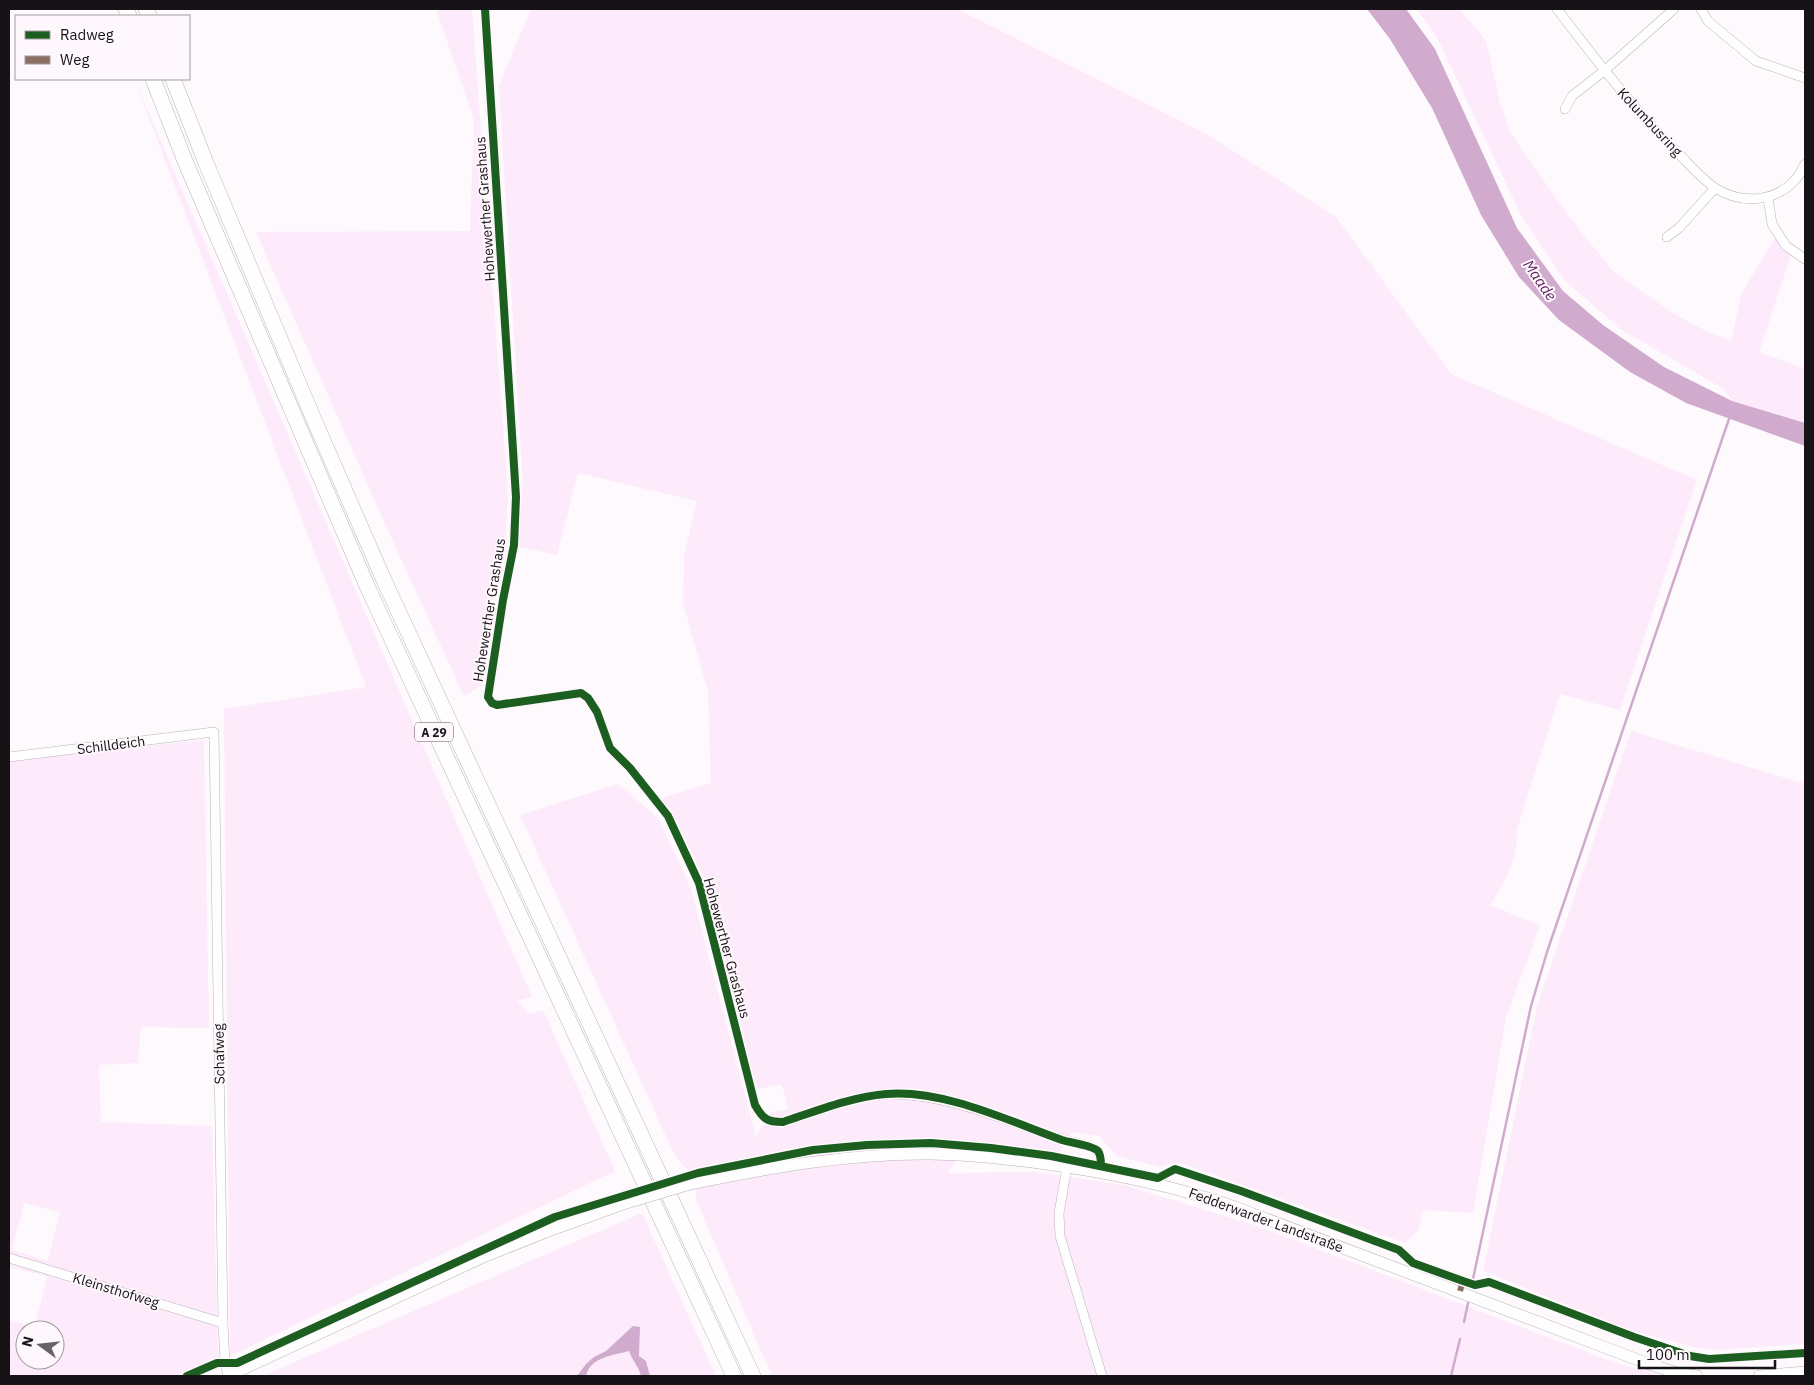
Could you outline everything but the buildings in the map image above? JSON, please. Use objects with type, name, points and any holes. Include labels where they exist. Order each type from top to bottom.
[{"type":"highway","name":"A 29","points":[[153,80],[200,197],[367,586],[734,1376]]},
{"type":"highway","name":"A 29","points":[[173,80],[228,217],[383,578],[753,1376]]},
{"type":"street","name":"Hohewerther Grashaus","points":[[485,9],[516,497],[514,545],[503,600],[488,697],[492,703],[497,705],[581,693],[588,698],[597,712],[610,748],[630,768],[668,816],[699,883],[755,1105],[761,1116],[772,1122],[783,1122],[860,1098],[887,1094],[922,1096],[951,1101],[1073,1144],[1091,1147],[1098,1151],[1101,1157],[1101,1172]]},
{"type":"street","name":"Kolumbusring","points":[[1556,9],[1604,71],[1651,126],[1715,188],[1743,198],[1768,198]]},
{"type":"street","points":[[1566,109],[1572,96],[1604,71],[1674,9]]},
{"type":"street","points":[[1700,9],[1708,21],[1756,61],[1805,78]]},
{"type":"street","points":[[1805,164],[1796,179],[1783,190],[1768,198],[1772,224],[1786,246],[1805,259]]},
{"type":"street","points":[[1667,237],[1679,228],[1715,188]]},
{"type":"street","name":"Schilldeich","points":[[9,757],[214,732]]},
{"type":"street","name":"Schafweg","points":[[214,732],[223,1324],[228,1376]]},
{"type":"street","name":"Fedderwarder Landstraße","points":[[228,1376],[481,1258],[623,1204],[690,1184],[751,1172],[813,1162],[871,1156],[930,1154],[988,1157],[1067,1167],[1101,1172],[1184,1190],[1235,1207],[1646,1363],[1697,1376]]},
{"type":"street","points":[[1067,1167],[1060,1213],[1060,1236],[1102,1376]]},
{"type":"street","name":"Kleinsthofweg","points":[[9,1258],[223,1324]]},
{"type":"street","points":[[1759,1376],[1805,1372]]},
{"type":"shaded area","points":[[436,9],[472,9],[508,495],[505,538],[482,685],[464,696],[381,515],[256,232],[470,231],[474,120]]},
{"type":"shaded area","points":[[531,9],[957,9],[1210,136],[1336,217],[1451,374],[1697,480],[1620,710],[1560,694],[1517,829],[1514,858],[1504,882],[1490,905],[1540,925],[1506,1018],[1473,1213],[1423,1210],[1419,1230],[1405,1243],[1178,1162],[1161,1167],[1117,1156],[1099,1136],[1073,1132],[1059,1152],[966,1144],[948,1173],[1035,1172],[1124,1185],[1257,1226],[1616,1363],[1663,1376],[772,1376],[697,1202],[691,1177],[675,1156],[520,815],[618,784],[658,818],[690,886],[756,1137],[770,1112],[788,1109],[782,1084],[757,1089],[705,880],[662,798],[711,783],[708,691],[683,603],[684,556],[697,501],[578,473],[557,555],[516,546],[523,485],[499,86]]},
{"type":"shaded area","points":[[1416,9],[1460,9],[1486,41],[1500,102],[1510,132],[1569,217],[1613,271],[1671,312],[1700,328],[1731,341],[1742,292],[1776,237],[1791,255],[1759,352],[1805,369],[1805,423],[1732,401],[1724,389],[1622,330],[1565,281],[1522,217],[1436,35]]},
{"type":"shaded area","points":[[134,80],[532,997],[517,1001],[529,1014],[543,1010],[615,1171],[230,1356],[224,709],[366,687]]},
{"type":"shaded area","points":[[1631,731],[1805,784],[1805,1344],[1718,1350],[1693,1347],[1627,1329],[1483,1271],[1537,1006]]},
{"type":"shaded area","points":[[204,740],[209,1028],[141,1027],[138,1063],[99,1065],[101,1122],[212,1126],[218,1358],[176,1376],[9,1376],[9,1320],[15,1322],[15,1370],[65,1370],[65,1320],[37,1320],[47,1276],[9,1267],[9,761]],"holes":[[[24,1203],[60,1212],[48,1261],[12,1250]]]},
{"type":"shaded area","points":[[642,1213],[716,1376],[262,1376]]},
{"type":"water","name":"Maade","points":[[1367,9],[1406,9],[1435,49],[1517,228],[1563,291],[1603,325],[1664,367],[1732,401],[1805,423],[1805,446],[1686,403],[1630,372],[1559,320],[1519,277],[1481,215],[1432,108],[1390,39]]},
{"type":"water","points":[[633,1326],[640,1327],[639,1356],[646,1361],[650,1376],[641,1376],[629,1351],[603,1358],[592,1365],[586,1376],[577,1376],[586,1364],[594,1357],[606,1351]]},
{"type":"waterway","points":[[1473,1279],[1531,1006],[1547,952],[1730,416]]},
{"type":"waterway","points":[[1464,1322],[1468,1303]]},
{"type":"waterway","points":[[1451,1376],[1460,1339]]},
{"type":"marked path","points":[[1460,1291],[1463,1281]]},
{"type":"cycle path","points":[[485,9],[516,497],[514,545],[503,600],[488,697],[492,703],[497,705],[581,693],[588,698],[597,712],[610,748],[630,768],[668,816],[699,883],[755,1105],[766,1119],[783,1122],[834,1105],[886,1094],[930,1096],[976,1108],[1062,1140],[1091,1147],[1098,1151],[1101,1158],[1101,1166]]},
{"type":"cycle path","points":[[187,1376],[217,1363],[237,1363],[555,1217],[698,1173],[813,1150],[867,1145],[931,1143],[1051,1156],[1158,1178],[1175,1169],[1241,1191],[1399,1250],[1413,1263],[1475,1285],[1489,1282],[1634,1337],[1690,1356],[1709,1359],[1805,1353]]}]
